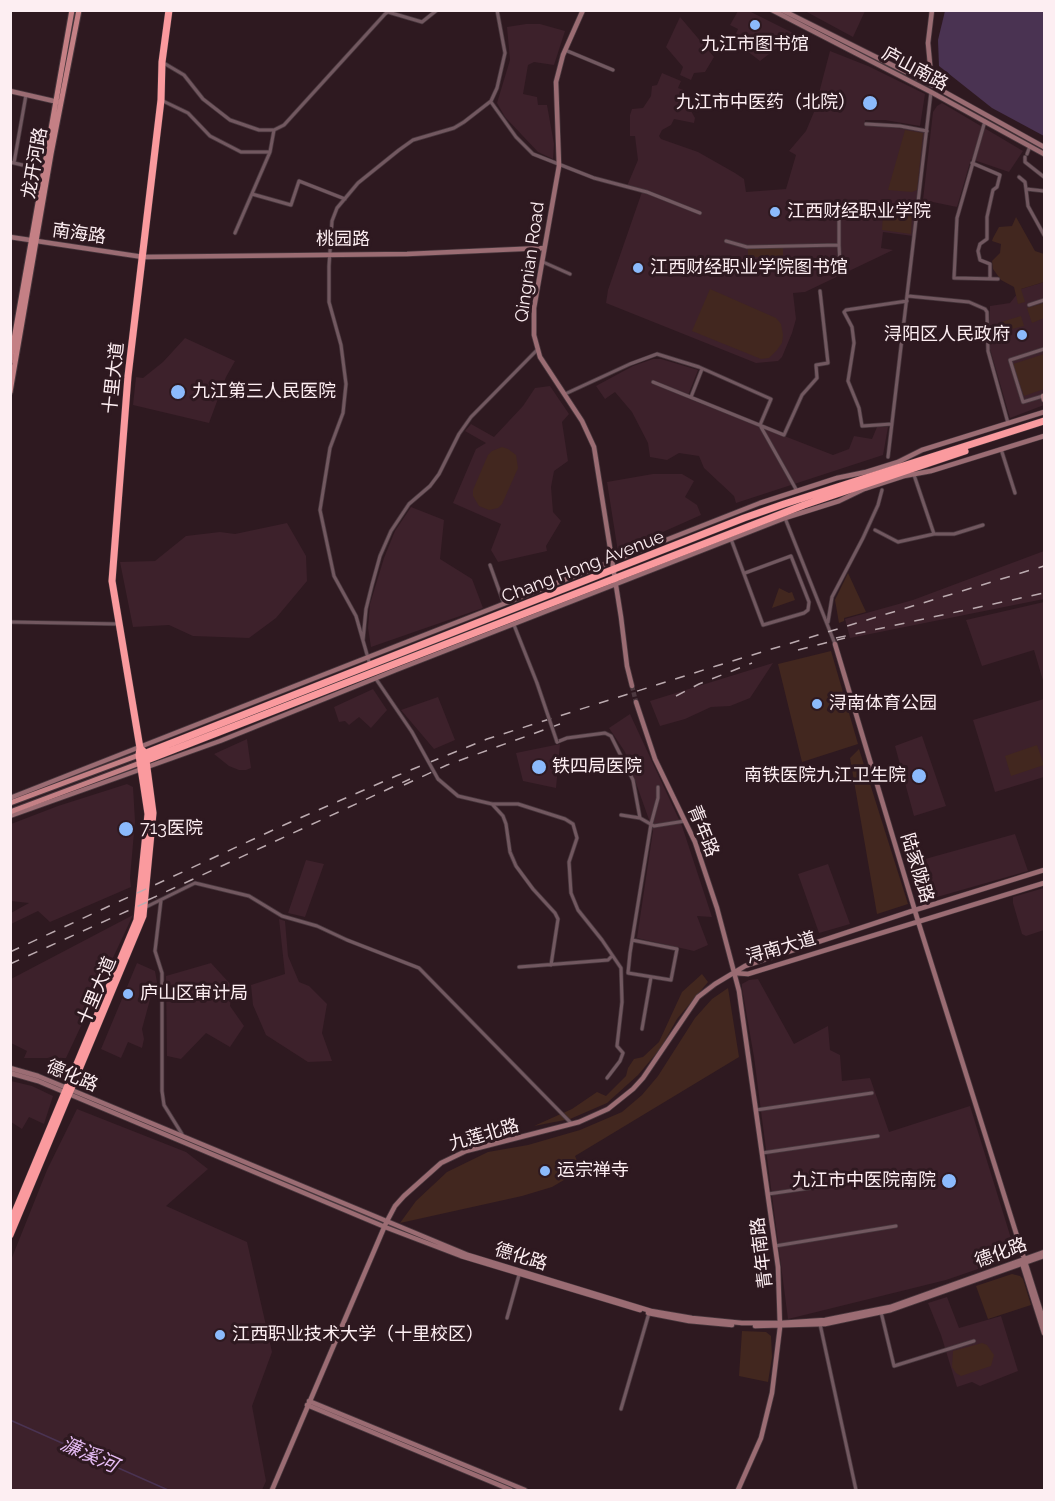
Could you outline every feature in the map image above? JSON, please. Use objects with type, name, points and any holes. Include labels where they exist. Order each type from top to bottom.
[{"type":"highway","name":"十里大道","points":[[10,1224],[140,927],[144,908],[153,813],[119,624],[112,569],[129,376],[161,100],[162,62],[169,10]]},
{"type":"highway","name":"Chang Hong Avenue","points":[[615,577],[784,504],[1044,421]]},
{"type":"highway","name":"Chang Hong Avenue","points":[[142,760],[804,505],[1044,426]]},
{"type":"highway","name":"十里大道","points":[[10,1235],[137,920],[148,814],[142,760]]},
{"type":"main road","name":"龙开河路","points":[[59,102],[72,10]]},
{"type":"main road","name":"龙开河路","points":[[10,392],[16,329],[79,10]]},
{"type":"main road","name":"Qingnian Road","points":[[583,10],[565,50],[556,82],[559,166],[541,261],[534,309],[534,335],[540,357],[582,421],[594,447],[615,577]]},
{"type":"main road","name":"庐山南路","points":[[772,10],[932,92],[1044,154]]},
{"type":"main road","name":"庐山南路","points":[[782,10],[932,85],[1044,147]]},
{"type":"main road","points":[[932,10],[928,43],[932,92]]},
{"type":"main road","points":[[10,91],[59,102]]},
{"type":"main road","name":"南海路","points":[[10,237],[143,257]]},
{"type":"main road","name":"桃园路","points":[[143,257],[330,253],[407,254],[543,248]]},
{"type":"main road","points":[[10,814],[142,760],[368,657],[760,503],[837,478],[898,462],[922,450],[1044,412]]},
{"type":"main road","points":[[373,672],[514,625],[615,577],[839,501],[864,489],[1044,436]]},
{"type":"main road","points":[[615,577],[627,666],[632,686]]},
{"type":"main road","name":"陆家陇路","points":[[835,644],[1024,1261]]},
{"type":"main road","name":"青年路","points":[[636,702],[655,759],[694,842],[717,908],[734,973]]},
{"type":"main road","points":[[10,798],[142,760]]},
{"type":"main road","points":[[10,803],[142,760]]},
{"type":"main road","name":"浔南大道","points":[[734,973],[745,966],[1044,870]]},
{"type":"main road","name":"浔南大道","points":[[734,973],[748,974],[1044,882]]},
{"type":"main road","name":"青年南路","points":[[734,973],[739,991],[780,1287],[778,1352],[770,1404],[761,1438],[738,1491]]},
{"type":"main road","name":"九莲北路","points":[[272,1491],[308,1403],[395,1206],[441,1163],[455,1155],[572,1124],[608,1109],[633,1089],[662,1053],[698,997],[734,973]]},
{"type":"main road","name":"德化路","points":[[10,1068],[38,1076],[68,1091],[461,1256],[649,1313],[691,1321],[780,1325],[820,1324],[881,1312],[936,1295],[1024,1261]]},
{"type":"main road","name":"德化路","points":[[10,1073],[68,1091],[184,1137],[385,1225],[468,1255],[651,1311],[692,1318],[780,1325],[825,1320],[890,1307],[1044,1254]]},
{"type":"main road","points":[[1024,1261],[1044,1322]]},
{"type":"main road","points":[[1024,1261],[1044,1333]]},
{"type":"main road","points":[[308,1403],[511,1491]]},
{"type":"main road","points":[[308,1403],[525,1491]]},
{"type":"street","points":[[162,62],[184,75],[203,99],[230,120],[259,130],[274,130],[284,125],[388,11],[422,22],[437,10]]},
{"type":"street","points":[[496,10],[505,52],[497,88],[490,101],[454,128],[413,140],[399,150],[358,183],[337,208],[332,221],[330,302],[341,345],[346,384],[343,413],[330,448],[320,510],[334,576],[356,616],[373,672],[412,732],[438,779],[458,796],[492,804],[519,804],[566,819],[573,824],[577,838],[569,862],[571,893],[578,910],[603,940],[622,974],[617,1046],[623,1053],[607,1078]]},
{"type":"street","points":[[793,16],[796,10]]},
{"type":"street","points":[[565,50],[613,70]]},
{"type":"street","points":[[888,457],[932,92]]},
{"type":"street","points":[[26,95],[12,163],[46,171]]},
{"type":"street","points":[[161,100],[188,112],[210,136],[223,144],[241,152],[270,152]]},
{"type":"street","points":[[490,101],[516,137],[533,154],[559,166],[647,192],[700,213]]},
{"type":"street","points":[[985,121],[957,218],[954,278],[998,279]]},
{"type":"street","points":[[866,124],[900,126],[927,131]]},
{"type":"street","points":[[235,233],[270,152],[274,130]]},
{"type":"street","points":[[1030,146],[1025,162],[1044,177]]},
{"type":"street","points":[[972,164],[1000,176],[997,187],[993,190],[987,217],[987,239],[980,244],[978,251],[980,260],[990,264],[990,279]]},
{"type":"street","points":[[1019,177],[1025,182],[1028,206],[1044,235]]},
{"type":"street","points":[[252,194],[291,205],[299,181],[345,199]]},
{"type":"street","points":[[1026,189],[1044,191]]},
{"type":"street","points":[[839,214],[840,265]]},
{"type":"street","points":[[726,241],[747,247],[839,245]]},
{"type":"street","points":[[541,261],[570,274]]},
{"type":"street","points":[[653,382],[784,435],[802,395],[817,378],[816,365],[828,363],[820,291]]},
{"type":"street","points":[[908,296],[969,302],[985,309],[988,351],[1008,423]]},
{"type":"street","points":[[1029,305],[1044,300]]},
{"type":"street","points":[[892,424],[861,426],[860,408],[848,381],[854,343],[852,327],[844,312],[907,301]]},
{"type":"street","points":[[363,641],[366,609],[372,585],[380,556],[391,531],[409,504],[430,486],[439,474],[459,434],[471,417],[538,349]]},
{"type":"street","points":[[1044,350],[1010,360],[1023,402],[1044,397]]},
{"type":"street","points":[[565,394],[630,363],[657,354],[702,369],[771,399],[760,425]]},
{"type":"street","points":[[691,397],[702,369]]},
{"type":"street","points":[[760,425],[797,491]]},
{"type":"street","points":[[1001,449],[1015,494]]},
{"type":"street","points":[[914,475],[934,534]]},
{"type":"street","name":"陆家陇路","points":[[835,644],[828,622],[832,597],[878,506],[882,490]]},
{"type":"street","points":[[785,518],[828,622]]},
{"type":"street","points":[[875,530],[898,542],[934,534],[954,534],[983,525]]},
{"type":"street","points":[[731,539],[763,626],[808,610],[809,602],[791,556],[745,573]]},
{"type":"street","points":[[490,565],[504,604]]},
{"type":"street","points":[[10,622],[119,624]]},
{"type":"street","points":[[514,625],[537,683],[556,742],[567,738],[605,733],[611,736],[633,780],[640,818]]},
{"type":"street","points":[[632,940],[677,949],[671,980],[628,974],[632,940],[651,824],[658,798],[658,787]]},
{"type":"street","points":[[492,804],[503,816],[510,852],[516,866],[558,919],[550,965]]},
{"type":"street","points":[[621,815],[640,818],[654,826],[685,821]]},
{"type":"street","points":[[144,908],[195,884],[249,896],[282,916],[317,926],[419,968],[572,1124]]},
{"type":"street","points":[[160,900],[155,951],[162,973],[162,1091],[164,1104],[184,1137]]},
{"type":"street","points":[[519,967],[608,960],[612,956]]},
{"type":"street","points":[[642,1029],[651,977]]},
{"type":"street","points":[[756,1110],[872,1093]]},
{"type":"street","points":[[762,1153],[878,1136]]},
{"type":"street","points":[[768,1194],[886,1177]]},
{"type":"street","points":[[775,1246],[896,1226]]},
{"type":"street","points":[[507,1318],[519,1275]]},
{"type":"street","points":[[881,1312],[894,1366],[974,1341]]},
{"type":"street","points":[[621,1409],[649,1313]]},
{"type":"street","points":[[820,1324],[856,1491]]},
{"type":"shaded area","points":[[738,11],[749,11],[795,34],[760,61],[733,40],[738,29],[730,25]]},
{"type":"shaded area","points":[[805,11],[865,11],[853,37]]},
{"type":"shaded area","points":[[945,11],[1044,11],[1044,136],[992,108],[939,66],[938,40]]},
{"type":"shaded area","points":[[680,17],[714,57],[705,72],[694,73],[691,80],[680,75],[683,67],[666,47]]},
{"type":"shaded area","points":[[540,24],[565,31],[554,65],[534,62],[528,65],[523,94],[537,97],[538,105],[547,105],[554,144],[553,159],[538,152],[505,117],[497,103],[510,60],[507,27]]},
{"type":"shaded area","name":"江西财经职业学院","points":[[830,51],[868,66],[925,94],[920,126],[885,120],[865,120],[865,125],[925,132],[913,236],[883,232],[881,248],[893,250],[805,292],[793,293],[796,319],[782,357],[778,361],[756,363],[606,303],[608,290],[643,189],[627,186],[638,160],[635,136],[630,136],[630,115],[632,109],[643,108],[651,96],[652,86],[657,85],[662,73],[681,81],[678,88],[686,91],[695,118],[694,123],[674,119],[671,125],[662,130],[659,136],[661,139],[698,152],[735,173],[744,179],[746,192],[786,189],[796,155],[789,151],[806,131],[814,112]]},
{"type":"shaded area","points":[[942,103],[1023,151],[1009,172],[971,159],[957,207],[923,200],[933,112]]},
{"type":"shaded area","points":[[905,130],[923,133],[917,190],[912,192],[888,190]]},
{"type":"shaded area","points":[[883,215],[912,215],[911,234],[882,230]]},
{"type":"shaded area","points":[[1016,217],[1035,251],[1044,254],[1044,282],[1021,289],[1025,302],[1018,304],[1014,287],[1001,280],[993,269],[992,261],[1000,253],[1001,244],[992,241],[999,227],[1012,226]]},
{"type":"shaded area","points":[[748,248],[783,248],[783,257],[748,257]]},
{"type":"shaded area","name":"浔阳区人民政府","points":[[1044,282],[1044,405],[1010,418],[990,349],[990,306],[1010,303],[1021,289]]},
{"type":"shaded area","points":[[710,289],[776,318],[781,324],[782,343],[769,358],[761,359],[692,331]]},
{"type":"shaded area","points":[[1044,303],[1044,318],[1032,323],[1027,308]]},
{"type":"shaded area","points":[[1021,316],[1024,326],[1000,332],[998,323]]},
{"type":"shaded area","name":"九江第三人民医院","points":[[185,338],[235,361],[226,377],[209,423],[133,405],[136,377],[143,378],[163,362]]},
{"type":"shaded area","points":[[1044,354],[1044,389],[1024,396],[1013,364]]},
{"type":"shaded area","points":[[653,359],[661,359],[698,370],[687,398],[833,455],[849,449],[854,436],[872,439],[877,427],[888,427],[883,455],[736,503],[734,496],[704,468],[699,456],[679,453],[667,460],[650,457],[648,443],[632,412],[615,392],[605,399],[596,386],[633,366]]},
{"type":"shaded area","points":[[550,386],[569,414],[562,422],[568,461],[554,471],[551,487],[553,512],[561,521],[546,546],[547,551],[498,562],[491,550],[501,524],[453,503],[476,449],[486,443],[465,431],[471,424],[494,437],[523,406],[535,388]]},
{"type":"shaded area","points":[[502,447],[516,455],[518,468],[502,504],[498,508],[489,510],[479,506],[473,496],[473,490],[488,455]]},
{"type":"shaded area","points":[[653,474],[682,474],[694,481],[685,497],[697,505],[701,515],[618,552],[607,482]]},
{"type":"shaded area","points":[[411,507],[444,520],[440,559],[472,579],[483,608],[371,647],[368,628],[370,604],[395,531]]},
{"type":"shaded area","points":[[287,523],[306,556],[307,581],[276,618],[249,638],[193,636],[169,625],[133,627],[120,562],[155,561],[186,536],[220,532],[235,534]]},
{"type":"shaded area","points":[[1044,551],[1044,599],[850,638],[845,619],[913,600]]},
{"type":"shaded area","points":[[848,573],[866,612],[844,618],[844,621],[839,623],[835,600]]},
{"type":"shaded area","points":[[779,588],[789,593],[792,592],[795,600],[772,608]]},
{"type":"shaded area","points":[[1044,602],[1044,684],[1034,650],[982,666],[966,620]]},
{"type":"shaded area","name":"浔南体育公园","points":[[831,651],[858,744],[802,762],[778,664]]},
{"type":"shaded area","points":[[773,663],[750,698],[730,706],[711,707],[685,719],[660,726],[650,701]]},
{"type":"shaded area","points":[[373,689],[387,710],[371,728],[359,717],[349,725],[345,721],[339,722],[334,707]]},
{"type":"shaded area","points":[[438,697],[455,740],[434,749],[401,710]]},
{"type":"shaded area","points":[[1044,699],[1044,777],[995,792],[973,720]]},
{"type":"shaded area","points":[[630,714],[682,826],[712,917],[697,916],[708,945],[694,951],[637,938],[653,831],[625,752],[609,728]]},
{"type":"shaded area","name":"南铁医院九江卫生院","points":[[922,736],[946,806],[914,816],[895,746]]},
{"type":"shaded area","points":[[247,739],[251,768],[239,770],[229,766],[214,754]]},
{"type":"shaded area","name":"铁四局医院","points":[[560,744],[556,788],[523,781],[516,753]]},
{"type":"shaded area","points":[[1037,745],[1044,765],[1011,776],[1005,756]]},
{"type":"shaded area","points":[[859,749],[908,904],[877,914],[850,758]]},
{"type":"shaded area","points":[[127,784],[133,787],[135,821],[131,887],[50,922],[38,911],[11,924],[11,913],[29,903],[11,901],[11,824]]},
{"type":"shaded area","points":[[1015,834],[1028,871],[930,899],[918,861]]},
{"type":"shaded area","points":[[306,860],[324,864],[305,917],[288,913]]},
{"type":"shaded area","points":[[828,864],[850,924],[819,933],[798,874]]},
{"type":"shaded area","points":[[1044,888],[1044,930],[1026,936],[1022,934],[1013,897]]},
{"type":"shaded area","points":[[133,915],[66,1058],[24,1058],[27,1051],[11,1043],[11,979]]},
{"type":"shaded area","points":[[279,919],[285,921],[288,956],[299,982],[309,986],[327,1004],[322,1033],[332,1061],[308,1062],[266,1035],[253,1005],[251,985],[285,974]]},
{"type":"shaded area","points":[[137,963],[155,971],[159,994],[152,992],[142,1029],[144,1039],[142,1048],[128,1042],[121,1058],[101,1049]]},
{"type":"shaded area","points":[[211,963],[232,986],[230,1006],[244,1026],[230,1047],[206,1033],[181,1059],[167,1056],[166,976]]},
{"type":"shaded area","points":[[702,974],[708,982],[677,1019],[660,1049],[638,1075],[607,1103],[570,1119],[534,1126],[572,1109],[597,1092],[606,1096],[626,1076],[634,1059],[643,1057],[659,1042],[682,992]]},
{"type":"shaded area","points":[[758,979],[794,1044],[828,1026],[830,1050],[840,1055],[842,1081],[870,1078],[889,1132],[970,1106],[1014,1248],[1010,1258],[946,1280],[788,1319],[754,1057],[742,988],[742,984],[749,980]]},
{"type":"shaded area","points":[[728,988],[739,1057],[575,1156],[581,1170],[552,1187],[522,1196],[400,1223],[416,1201],[447,1172],[488,1152],[528,1145],[580,1130],[622,1112],[642,1095],[658,1076],[695,1018],[712,999]]},
{"type":"shaded area","points":[[11,1081],[32,1086],[53,1096],[44,1124],[29,1117],[22,1129],[11,1122]]},
{"type":"shaded area","points":[[77,1109],[186,1152],[208,1169],[166,1206],[247,1242],[272,1352],[252,1406],[266,1481],[262,1490],[11,1490],[11,1260],[47,1170]]},
{"type":"shaded area","points":[[1012,1274],[1023,1279],[1031,1305],[988,1319],[976,1286]]},
{"type":"shaded area","points":[[947,1297],[959,1328],[1001,1316],[1018,1371],[980,1386],[972,1382],[957,1387],[941,1335],[928,1303]]},
{"type":"shaded area","points":[[742,1331],[766,1332],[771,1336],[772,1357],[768,1382],[739,1376]]},
{"type":"shaded area","points":[[982,1343],[987,1345],[994,1355],[991,1366],[961,1376],[956,1373],[952,1367],[953,1351]]},
{"type":"waterway","name":"濂溪河","points":[[10,1420],[168,1490]]},
{"type":"tunnel","points":[[632,686],[636,702]]},
{"type":"railway","points":[[10,952],[284,825],[487,739],[1044,566]]},
{"type":"railway","points":[[836,638],[1044,593]]},
{"type":"railway","points":[[798,650],[845,638]]},
{"type":"railway","points":[[676,696],[699,684],[752,663]]},
{"type":"railway","points":[[404,785],[447,765],[560,724]]},
{"type":"railway","points":[[148,900],[410,779]]},
{"type":"railway","points":[[10,964],[156,898]]},
{"type":"place","name":"九江市图书馆","points":[[755,25]]},
{"type":"place","name":"九江市中医药（北院）","points":[[870,103]]},
{"type":"place","name":"江西财经职业学院","points":[[775,212]]},
{"type":"place","name":"江西财经职业学院图书馆","points":[[638,268]]},
{"type":"place","name":"浔阳区人民政府","points":[[1022,335]]},
{"type":"place","name":"九江第三人民医院","points":[[178,392]]},
{"type":"place","name":"浔南体育公园","points":[[817,704]]},
{"type":"place","name":"铁四局医院","points":[[539,767]]},
{"type":"place","name":"南铁医院九江卫生院","points":[[919,776]]},
{"type":"place","name":"713医院","points":[[126,829]]},
{"type":"place","name":"庐山区审计局","points":[[128,994]]},
{"type":"place","name":"运宗禅寺","points":[[545,1171]]},
{"type":"place","name":"九江市中医院南院","points":[[949,1181]]},
{"type":"place","name":"江西职业技术大学（十里校区）","points":[[220,1335]]}]
